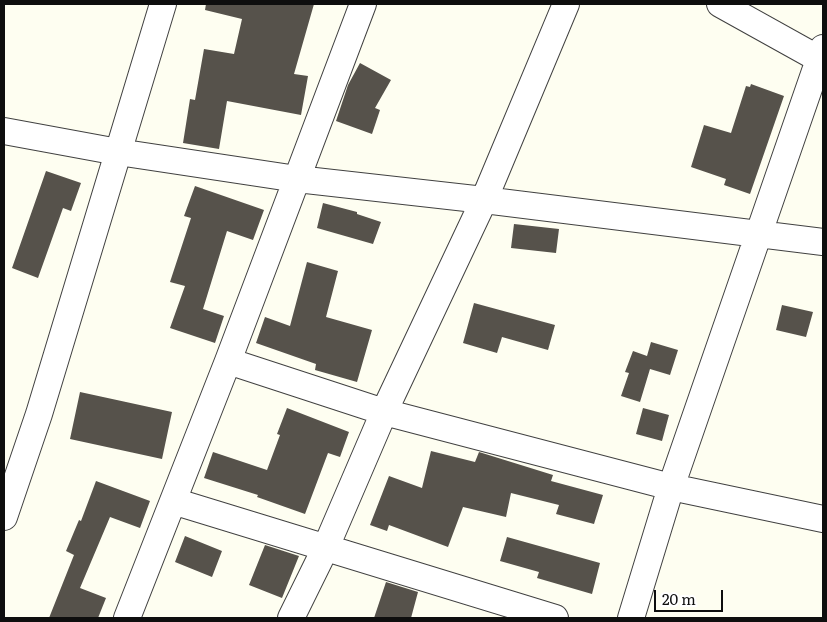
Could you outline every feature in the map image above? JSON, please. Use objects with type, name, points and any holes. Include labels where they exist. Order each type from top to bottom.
[{"type":"street","points":[[4,517],[39,414],[163,4]]},
{"type":"street","points":[[127,618],[228,361],[363,4]]},
{"type":"street","points":[[291,618],[326,547],[384,412],[484,200],[566,4]]},
{"type":"street","points":[[631,618],[671,487],[821,53],[720,4]]},
{"type":"street","points":[[4,131],[118,152],[297,179],[823,242]]},
{"type":"street","points":[[228,361],[384,412],[671,487],[823,519]]},
{"type":"street","points":[[173,501],[555,618]]},
{"type":"building","points":[[206,4],[314,4],[294,74],[308,76],[301,115],[227,101],[219,149],[183,143],[190,99],[195,100],[204,49],[234,54],[242,19],[205,10]]},
{"type":"building","points":[[360,63],[391,80],[375,108],[380,110],[372,134],[336,121],[348,85]]},
{"type":"building","points":[[751,84],[784,96],[750,194],[724,185],[726,179],[691,167],[704,125],[731,133],[746,86],[750,87]]},
{"type":"building","points":[[46,171],[81,183],[71,211],[63,208],[38,278],[12,268]]},
{"type":"building","points":[[195,186],[264,210],[253,240],[227,231],[203,309],[224,316],[215,343],[170,328],[185,286],[170,282],[191,218],[184,216]]},
{"type":"building","points":[[323,203],[357,212],[357,214],[381,222],[373,244],[317,228]]},
{"type":"building","points":[[514,224],[559,229],[556,253],[511,248]]},
{"type":"building","points":[[307,262],[338,271],[326,317],[372,330],[357,382],[315,370],[316,364],[256,343],[265,317],[290,326]]},
{"type":"building","points":[[474,303],[555,325],[548,350],[502,337],[497,353],[463,343]]},
{"type":"building","points":[[782,305],[813,312],[806,337],[776,330]]},
{"type":"building","points":[[651,342],[678,350],[670,375],[650,369],[640,402],[621,396],[629,373],[625,372],[633,351],[647,356]]},
{"type":"building","points":[[80,392],[172,412],[162,459],[70,439]]},
{"type":"building","points":[[287,408],[349,432],[340,457],[328,453],[305,514],[257,497],[258,495],[204,478],[213,452],[267,470],[280,435],[277,434]]},
{"type":"building","points":[[643,408],[669,415],[662,441],[636,434]]},
{"type":"building","points":[[431,451],[475,462],[479,452],[553,475],[551,481],[603,495],[594,524],[556,514],[559,505],[511,493],[506,517],[463,507],[448,547],[389,525],[387,531],[370,525],[389,476],[422,488]]},
{"type":"building","points":[[96,481],[150,501],[140,528],[110,517],[80,588],[106,598],[98,618],[49,618],[74,555],[66,551],[79,520],[81,521]]},
{"type":"building","points":[[185,536],[222,551],[212,577],[175,562]]},
{"type":"building","points":[[507,537],[600,563],[592,594],[537,578],[539,572],[500,561]]},
{"type":"building","points":[[265,545],[299,556],[282,598],[249,585]]},
{"type":"building","points":[[386,582],[418,592],[411,618],[374,618]]}]
